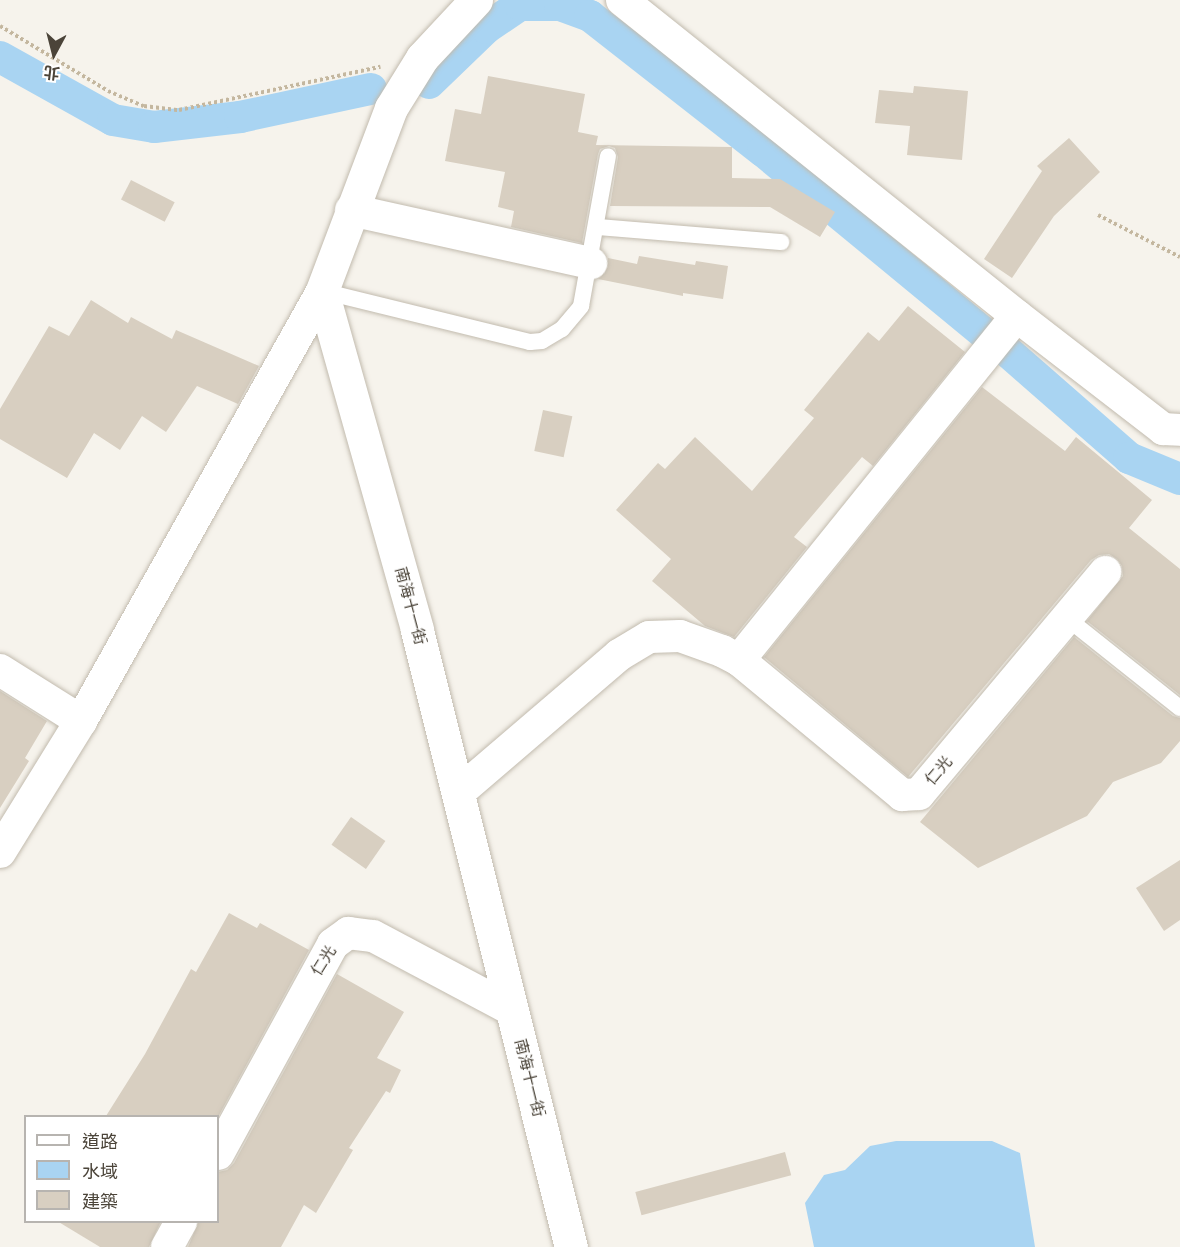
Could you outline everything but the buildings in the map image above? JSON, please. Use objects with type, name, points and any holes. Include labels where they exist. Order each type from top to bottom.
[{"type":"street","points":[[0,852],[81,721],[322,291],[391,108],[422,58],[476,0]]},
{"type":"street","points":[[622,0],[1017,316],[1163,429],[1180,430]]},
{"type":"street","points":[[351,210],[591,263]]},
{"type":"street","name":"南海十一街","points":[[322,291],[417,630],[571,1247]]},
{"type":"street","points":[[739,660],[1017,316]]},
{"type":"street","name":"仁光","points":[[458,793],[619,655],[649,637],[680,636],[722,651],[739,660],[902,795],[919,794],[1068,619],[1104,572]]},
{"type":"street","points":[[0,670],[81,721]]},
{"type":"street","name":"仁光","points":[[219,1152],[333,944],[348,933],[373,936],[512,1010]]},
{"type":"street","points":[[167,1247],[180,1223]]},
{"type":"lane","points":[[322,291],[530,342],[542,341],[562,329],[581,306],[591,263],[608,156]]},
{"type":"lane","points":[[597,227],[781,242]]},
{"type":"lane","points":[[1068,619],[1180,708]]},
{"type":"path","points":[[0,26],[108,91],[144,106],[179,110],[422,58]]},
{"type":"path","points":[[1098,215],[1180,257]]},
{"type":"water","points":[[896,1141],[992,1141],[1020,1153],[1035,1247],[814,1247],[805,1203],[824,1175],[845,1170],[870,1146]]},
{"type":"waterway","points":[[429,83],[486,28],[520,5],[560,5],[590,16],[763,151],[989,337]]},
{"type":"waterway","points":[[0,57],[113,120],[154,127],[240,117],[371,89]]},
{"type":"waterway","points":[[1008,352],[1129,458],[1180,479]]}]
